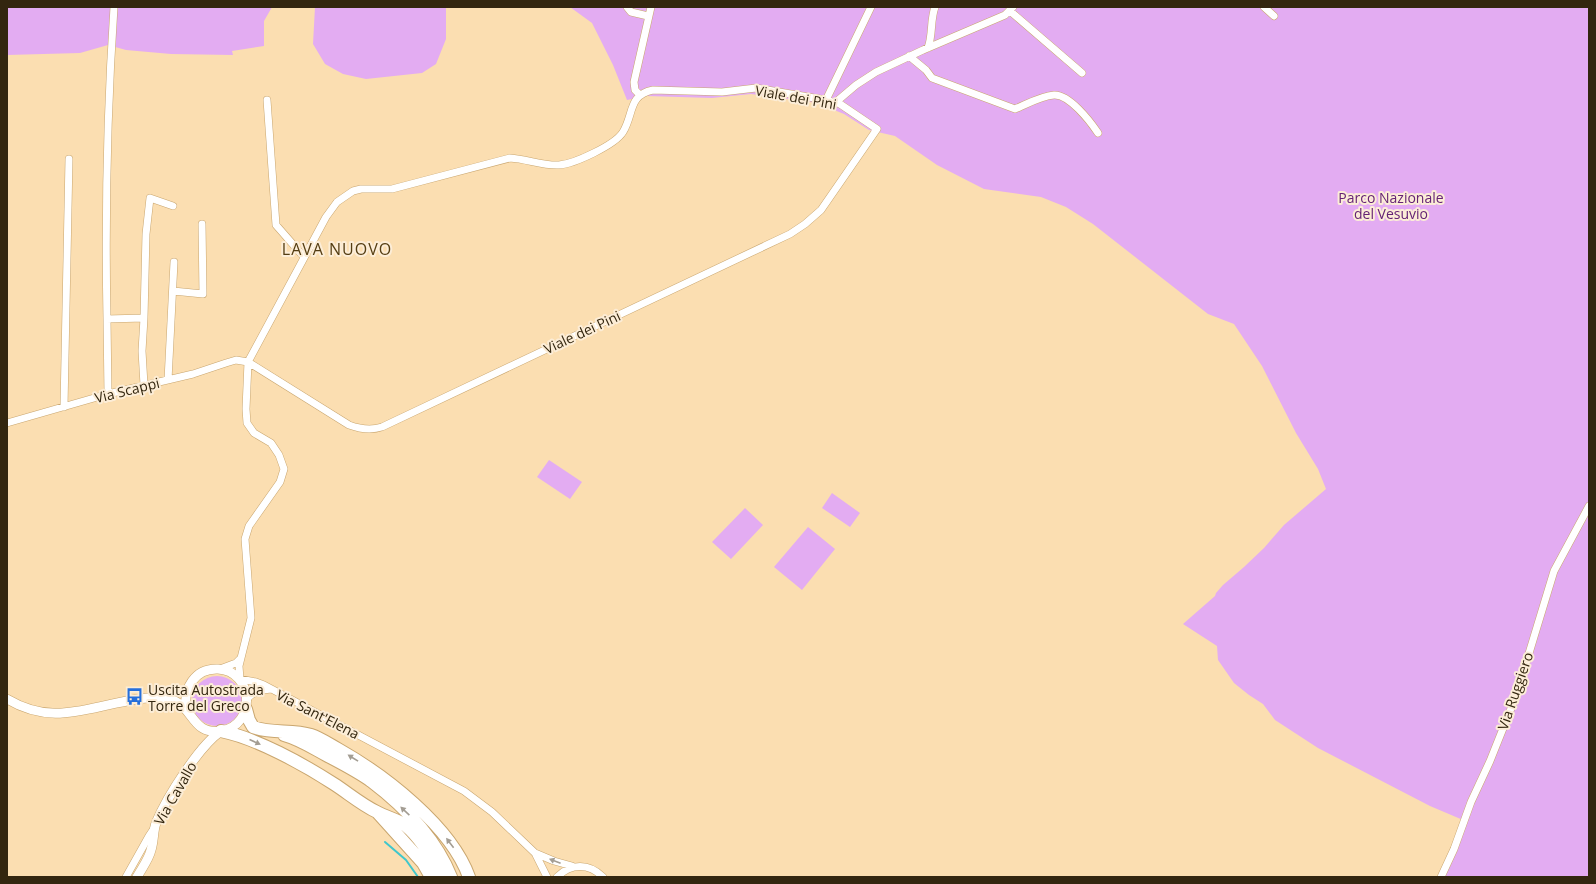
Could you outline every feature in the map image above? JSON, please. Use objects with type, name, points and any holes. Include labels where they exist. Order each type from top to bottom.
[{"type":"highway","points":[[247,704],[249,720],[253,727],[296,739],[371,781],[407,813],[422,829],[438,851],[451,877]]},
{"type":"highway","points":[[221,731],[238,735],[288,757],[326,779],[377,812],[391,817],[405,825],[425,848],[442,877]]},
{"type":"highway","points":[[270,731],[300,732],[319,739],[358,761],[384,779],[440,830],[457,852],[470,877]]},
{"type":"highway","points":[[377,812],[423,863],[431,877]]},
{"type":"main road","points":[[198,754],[202,740],[202,733],[199,726],[190,717],[187,710],[185,696],[187,689],[190,683],[200,674],[214,669],[220,669],[234,674],[240,679],[247,692],[247,704],[237,723],[230,728],[221,731],[211,731],[199,726]]},
{"type":"main road","points":[[166,699],[179,695],[187,689]]},
{"type":"main road","points":[[7,699],[32,710],[54,714],[72,713],[139,699],[166,699],[175,701],[187,710]]},
{"type":"main road","name":"Via Cavallo","points":[[137,877],[151,853],[155,827],[174,790],[198,754],[210,739],[221,731]]},
{"type":"street","points":[[108,394],[106,277],[110,72],[114,7]]},
{"type":"street","points":[[627,7],[631,12],[648,16]]},
{"type":"street","points":[[240,679],[240,659],[247,638],[251,618],[245,539],[250,526],[280,482],[284,469],[280,455],[271,443],[254,433],[248,423],[246,408],[248,362],[326,217],[337,202],[353,191],[361,189],[392,188],[510,158],[520,158],[559,165],[573,161],[607,145],[622,133],[631,115],[635,100],[640,95],[635,90],[634,82],[651,7]]},
{"type":"street","points":[[826,100],[871,7]]},
{"type":"street","points":[[928,48],[932,33],[932,15],[935,7]]},
{"type":"street","points":[[1264,7],[1274,16]]},
{"type":"street","points":[[836,102],[856,85],[876,72],[1005,15],[1012,8],[1082,73]]},
{"type":"street","points":[[910,56],[926,70],[932,78],[1015,109],[1048,96],[1058,95],[1087,117],[1098,133]]},
{"type":"street","name":"Viale dei Pini","points":[[248,362],[349,425],[365,430],[374,430],[790,234],[805,224],[821,210],[877,129],[836,102],[756,88],[722,92],[653,90],[640,95]]},
{"type":"street","points":[[267,100],[276,225],[304,257]]},
{"type":"street","points":[[64,406],[69,159]]},
{"type":"street","points":[[144,385],[142,351],[146,234],[150,198],[173,206]]},
{"type":"street","points":[[173,291],[203,294],[202,224]]},
{"type":"street","points":[[168,380],[174,262]]},
{"type":"street","points":[[107,319],[144,318]]},
{"type":"street","name":"Via Scappi","points":[[7,423],[108,394],[193,374],[236,360],[248,362]]},
{"type":"street","name":"Via Ruggiero","points":[[1441,877],[1454,849],[1471,802],[1490,761],[1516,696],[1554,571],[1589,506]]},
{"type":"street","points":[[220,669],[232,665],[240,659]]},
{"type":"street","name":"Via Sant'Elena","points":[[240,679],[256,682],[271,689],[464,791],[492,812],[535,853]]},
{"type":"street","name":"Via Sant'Elena","points":[[247,704],[252,693],[259,690],[271,689]]},
{"type":"street","points":[[126,877],[148,836],[155,827]]},
{"type":"street","points":[[535,853],[564,865],[592,868],[603,877]]},
{"type":"street","points":[[535,853],[547,877]]},
{"type":"street","points":[[557,877],[569,868],[576,866]]},
{"type":"green space","points":[[7,7],[272,7],[264,21],[264,46],[232,51],[233,55],[171,54],[126,50],[108,45],[80,53],[7,55]]},
{"type":"green space","points":[[315,7],[446,7],[446,39],[436,64],[422,73],[366,79],[343,74],[325,64],[313,44]]},
{"type":"green space","name":"Parco Nazionale del Vesuvio","points":[[570,7],[1589,7],[1589,877],[1440,877],[1463,820],[1430,806],[1318,748],[1275,720],[1263,704],[1234,683],[1218,660],[1217,646],[1183,624],[1215,596],[1223,585],[1264,548],[1284,525],[1326,489],[1318,469],[1296,433],[1262,366],[1234,324],[1208,314],[1093,224],[1066,207],[1041,197],[984,189],[937,165],[895,136],[869,130],[844,114],[817,103],[751,94],[712,98],[647,96],[627,100],[613,65],[592,23]]},
{"type":"green space","points":[[549,460],[582,482],[570,499],[537,477]]},
{"type":"green space","points":[[832,493],[860,513],[850,527],[822,508]]},
{"type":"green space","points":[[745,508],[763,525],[731,559],[712,542]]},
{"type":"green space","points":[[808,527],[835,549],[802,590],[774,567]]},
{"type":"green space","points":[[217,676],[227,678],[235,683],[240,691],[242,701],[240,711],[235,719],[227,724],[217,726],[207,724],[199,719],[194,711],[192,701],[194,691],[199,683],[207,678]]},
{"type":"waterway","points":[[385,842],[406,860],[418,877]]},
{"type":"place","name":"Uscita Autostrada Torre del Greco","points":[[135,697]]},
{"type":"district","name":"LAVA NUOVO","points":[[337,249]]}]
